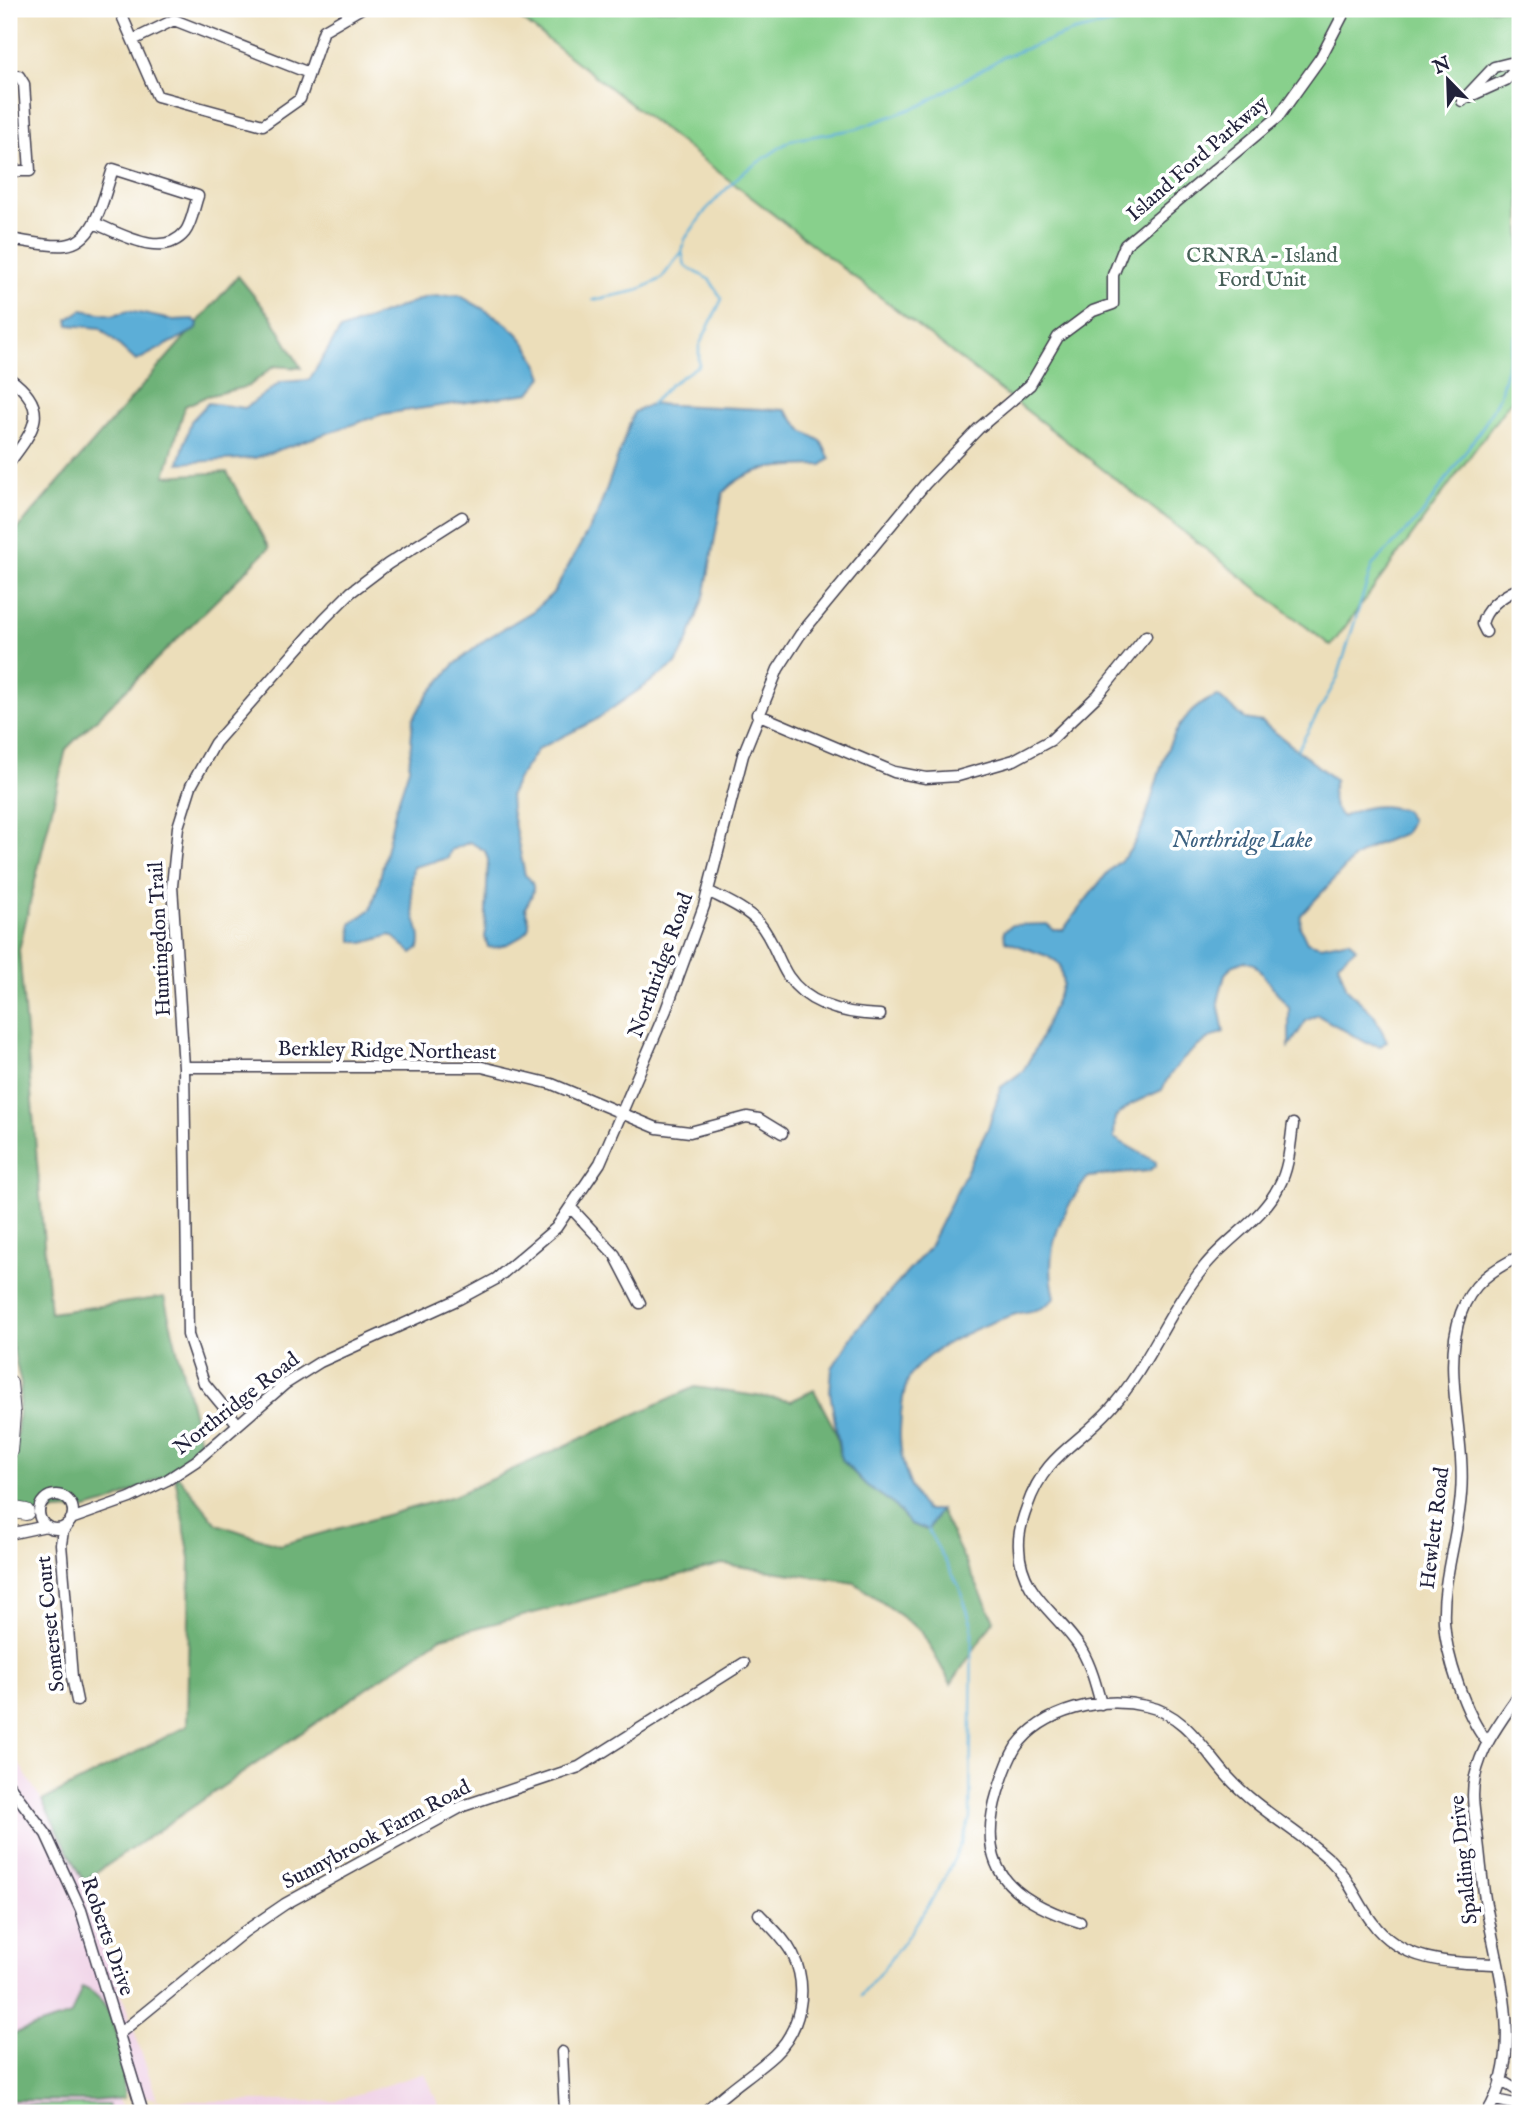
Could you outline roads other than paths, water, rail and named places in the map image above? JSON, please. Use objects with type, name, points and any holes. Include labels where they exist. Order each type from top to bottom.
[{"type":"highway","points":[[9,1383],[12,1423],[9,1451]]},
{"type":"highway","points":[[9,1509],[26,1512]]},
{"type":"street","points":[[119,9],[157,96],[263,125],[300,99],[324,30],[360,9]]},
{"type":"street","name":"Island Ford Parkway","points":[[1114,304],[1113,275],[1125,245],[1278,117],[1321,57],[1346,9]]},
{"type":"street","points":[[133,40],[174,20],[309,74]]},
{"type":"street","points":[[9,77],[19,76],[24,83],[30,171],[9,172]]},
{"type":"street","points":[[9,239],[65,245],[83,239],[94,223],[113,169],[198,196],[187,230],[173,243],[150,244],[94,223]]},
{"type":"street","name":"Northridge Road","points":[[9,1534],[48,1527],[60,1528],[104,1506],[144,1493],[167,1480],[197,1461],[237,1423],[320,1362],[459,1299],[496,1279],[537,1247],[572,1209],[600,1163],[666,1010],[708,891],[743,755],[757,714],[778,669],[800,635],[925,484],[979,428],[1030,385],[1058,337],[1093,312],[1114,304]]},
{"type":"street","points":[[9,378],[28,394],[37,415],[35,424],[9,463]]},
{"type":"street","name":"Huntingdon Trail","points":[[237,1423],[204,1382],[188,1335],[184,1067],[173,872],[178,827],[202,764],[231,721],[351,592],[388,564],[462,517]]},
{"type":"street","points":[[1486,632],[1482,624],[1483,616],[1496,602],[1520,588]]},
{"type":"street","points":[[757,714],[894,772],[926,778],[958,776],[1014,760],[1051,740],[1098,695],[1146,636]]},
{"type":"street","points":[[708,891],[740,908],[758,922],[772,942],[787,975],[806,995],[841,1010],[880,1015]]},
{"type":"street","name":"Berkley Ridge Northeast","points":[[184,1067],[482,1067],[552,1084],[657,1128],[677,1133],[702,1131],[747,1118],[759,1119],[782,1133]]},
{"type":"street","points":[[1101,1704],[1092,1672],[1082,1650],[1038,1601],[1026,1580],[1019,1549],[1023,1518],[1034,1485],[1045,1468],[1110,1409],[1134,1379],[1203,1267],[1273,1198],[1285,1170],[1293,1124]]},
{"type":"street","points":[[572,1209],[615,1255],[640,1303]]},
{"type":"street","name":"Hewlett Road","points":[[1487,1742],[1478,1730],[1465,1701],[1448,1648],[1444,1623],[1445,1597],[1461,1494],[1461,1446],[1453,1354],[1462,1310],[1474,1289],[1489,1273],[1520,1255]]},
{"type":"street","name":"Northridge Road","points":[[43,1500],[56,1494],[88,1506],[104,1506]]},
{"type":"street","points":[[9,1519],[26,1512],[43,1500]]},
{"type":"street","points":[[43,1500],[38,1514],[48,1527]]},
{"type":"street","points":[[69,1500],[73,1509],[70,1521]]},
{"type":"street","name":"Somerset Court","points":[[70,1521],[63,1531],[61,1544],[72,1677],[77,1701]]},
{"type":"street","name":"Somerset Court","points":[[48,1527],[61,1544]]},
{"type":"street","name":"Sunnybrook Farm Road","points":[[120,2033],[244,1932],[285,1904],[463,1806],[579,1767],[744,1663]]},
{"type":"street","name":"Spalding Drive","points":[[1487,2113],[1495,2101],[1500,2080],[1506,2051],[1507,2024],[1486,1905],[1473,1797],[1475,1777],[1487,1742],[1520,1693]]},
{"type":"street","points":[[1080,1922],[1035,1906],[1009,1883],[993,1857],[990,1820],[1007,1765],[1026,1735],[1055,1715],[1101,1704],[1147,1706],[1182,1723],[1254,1804],[1334,1864],[1372,1923],[1397,1945],[1437,1961],[1497,1964]]},
{"type":"street","name":"Roberts Drive","points":[[9,1785],[46,1835],[69,1881],[120,2033],[143,2113]]},
{"type":"street","points":[[704,2113],[776,2053],[793,2030],[798,2015],[801,1999],[798,1968],[785,1943],[759,1914]]},
{"type":"street","points":[[562,2052],[565,2113]]},
{"type":"street","points":[[1500,2080],[1520,2092]]},
{"type":"street","points":[[1495,2101],[1520,2105]]},
{"type":"water","points":[[459,295],[500,319],[520,336],[528,347],[543,377],[530,393],[383,414],[255,458],[179,463],[191,421],[208,403],[245,408],[281,382],[309,380],[340,330],[426,297]]},
{"type":"water","points":[[82,310],[112,315],[129,311],[172,320],[193,319],[198,323],[197,329],[136,361],[100,328],[69,325],[68,319]]},
{"type":"water","points":[[651,404],[785,410],[803,431],[821,441],[830,459],[822,465],[768,468],[744,477],[723,493],[705,593],[688,641],[676,664],[594,721],[538,749],[517,780],[510,795],[511,809],[525,875],[533,886],[532,895],[525,908],[529,926],[523,935],[505,945],[488,947],[485,937],[488,860],[485,851],[470,842],[451,850],[448,858],[413,867],[412,896],[420,935],[419,948],[412,953],[391,935],[364,943],[352,941],[351,924],[371,909],[379,883],[395,811],[409,768],[413,719],[427,696],[454,665],[486,639],[533,611],[553,593],[597,515],[634,412]]},
{"type":"water","name":"Northridge Lake","points":[[1218,696],[1245,719],[1262,722],[1335,780],[1332,800],[1342,817],[1357,810],[1379,806],[1404,810],[1411,820],[1405,833],[1373,846],[1353,859],[1301,915],[1300,927],[1307,942],[1321,946],[1349,940],[1356,948],[1338,963],[1347,989],[1374,1015],[1387,1041],[1381,1046],[1367,1043],[1317,1015],[1306,1021],[1289,1047],[1289,1007],[1254,964],[1244,961],[1232,966],[1225,974],[1218,1002],[1224,1032],[1205,1041],[1187,1055],[1172,1072],[1162,1090],[1131,1104],[1115,1118],[1114,1138],[1156,1162],[1156,1166],[1148,1171],[1088,1177],[1069,1205],[1056,1233],[1051,1264],[1055,1297],[1041,1309],[1001,1319],[961,1336],[935,1351],[911,1375],[903,1398],[901,1415],[900,1441],[903,1462],[914,1493],[926,1510],[940,1510],[928,1530],[910,1524],[892,1503],[866,1485],[841,1459],[830,1392],[832,1368],[857,1329],[928,1249],[988,1128],[1001,1087],[1023,1071],[1037,1046],[1063,984],[1060,965],[1047,956],[1005,941],[1004,931],[1012,925],[1047,924],[1054,930],[1063,930],[1109,871],[1128,853],[1148,811],[1170,743],[1181,723],[1197,707]]},
{"type":"waterway","points":[[651,404],[671,384],[699,365],[699,346],[722,299],[710,280],[685,266],[682,252],[685,239],[706,210],[741,174],[791,140],[856,129],[922,105],[1003,57],[1075,31],[1140,18],[1150,9]]},
{"type":"waterway","points":[[593,300],[636,291],[661,279],[681,253]]},
{"type":"waterway","points":[[1298,749],[1337,679],[1372,566],[1421,516],[1485,423],[1500,395],[1514,338],[1520,331]]},
{"type":"waterway","points":[[861,1996],[909,1934],[939,1888],[970,1818],[972,1625],[959,1586],[928,1530]]},
{"type":"park label","name":"CRNRA - Island Ford Unit","points":[[1262,267]]}]
